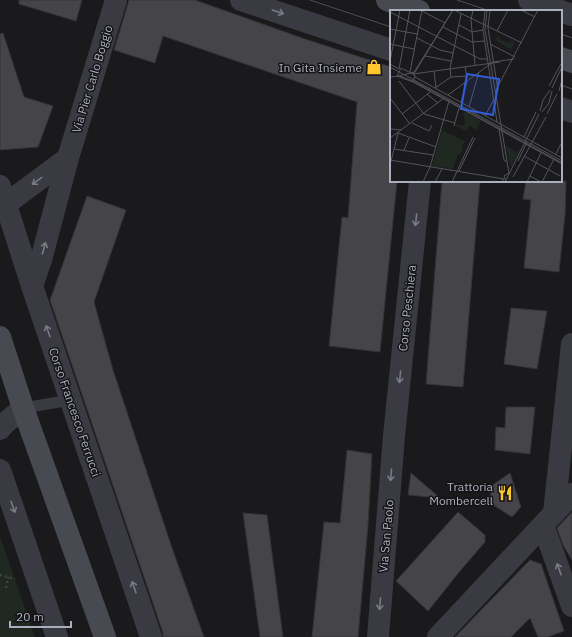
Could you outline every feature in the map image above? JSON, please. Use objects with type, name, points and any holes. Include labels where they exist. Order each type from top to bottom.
[{"type":"main road","points":[[386,0],[416,10]]},
{"type":"main road","points":[[562,58],[572,62]]},
{"type":"main road","points":[[0,337],[23,408],[105,637]]},
{"type":"street","name":"Via Pier Carlo Boggio","points":[[32,286],[41,260],[68,158],[116,0]]},
{"type":"street","points":[[241,0],[390,50]]},
{"type":"street","points":[[529,0],[560,10]]},
{"type":"street","points":[[562,11],[572,14]]},
{"type":"street","points":[[562,108],[572,112]]},
{"type":"street","points":[[2,199],[68,158]]},
{"type":"street","name":"Corso Peschiera","points":[[394,436],[420,182]]},
{"type":"street","name":"Corso Francesco Ferrucci","points":[[2,199],[151,637]]},
{"type":"street","points":[[571,597],[549,519],[572,344]]},
{"type":"street","points":[[0,429],[23,408]]},
{"type":"street","name":"Via San Paolo","points":[[378,637],[394,436]]},
{"type":"street","points":[[0,470],[57,637]]},
{"type":"street","points":[[438,637],[572,494]]},
{"type":"lane","points":[[23,408],[71,400]]},
{"type":"path","points":[[0,575],[21,580]]},
{"type":"path","points":[[6,588],[8,577]]},
{"type":"shaded area","points":[[0,536],[35,637],[0,637]]},
{"type":"building","points":[[19,0],[82,0],[76,21],[19,4]]},
{"type":"building","points":[[129,0],[195,0],[305,39],[390,67],[390,182],[397,182],[380,352],[329,346],[342,217],[348,218],[357,102],[163,36],[155,63],[114,50]]},
{"type":"building","points":[[3,33],[24,97],[53,106],[38,147],[0,150],[0,34]]},
{"type":"building","points":[[566,181],[565,215],[559,272],[524,268],[531,200],[523,199],[526,182]]},
{"type":"building","points":[[442,182],[480,182],[463,387],[426,384]]},
{"type":"building","points":[[87,196],[126,210],[94,302],[113,370],[172,548],[204,637],[163,637],[163,633],[50,300]]},
{"type":"building","points":[[511,308],[547,311],[537,369],[504,364]]},
{"type":"building","points":[[506,407],[535,407],[530,454],[495,450],[496,427],[505,428]]},
{"type":"building","points":[[347,450],[372,454],[368,526],[358,637],[312,637],[324,522],[340,523]]},
{"type":"building","points":[[411,473],[440,498],[408,495]]},
{"type":"building","points":[[510,473],[521,507],[512,517],[490,503],[491,486]]},
{"type":"building","points":[[458,512],[485,535],[485,542],[428,611],[396,581]]},
{"type":"building","points":[[572,512],[572,560],[563,545],[557,528]]},
{"type":"building","points":[[243,513],[267,515],[283,637],[260,637]]},
{"type":"building","points":[[530,560],[541,564],[564,631],[548,637],[538,637],[530,618],[511,637],[455,637],[483,608]]},
{"type":"tram line","points":[[310,0],[390,27]]},
{"type":"tram line","points":[[457,0],[487,10]]},
{"type":"tram line","points":[[562,34],[572,38]]},
{"type":"tram line","points":[[562,85],[572,89]]},
{"type":"place","name":"In Gita Insieme","points":[[374,67]]},
{"type":"place","name":"Trattoria Mombercell","points":[[505,493]]}]
